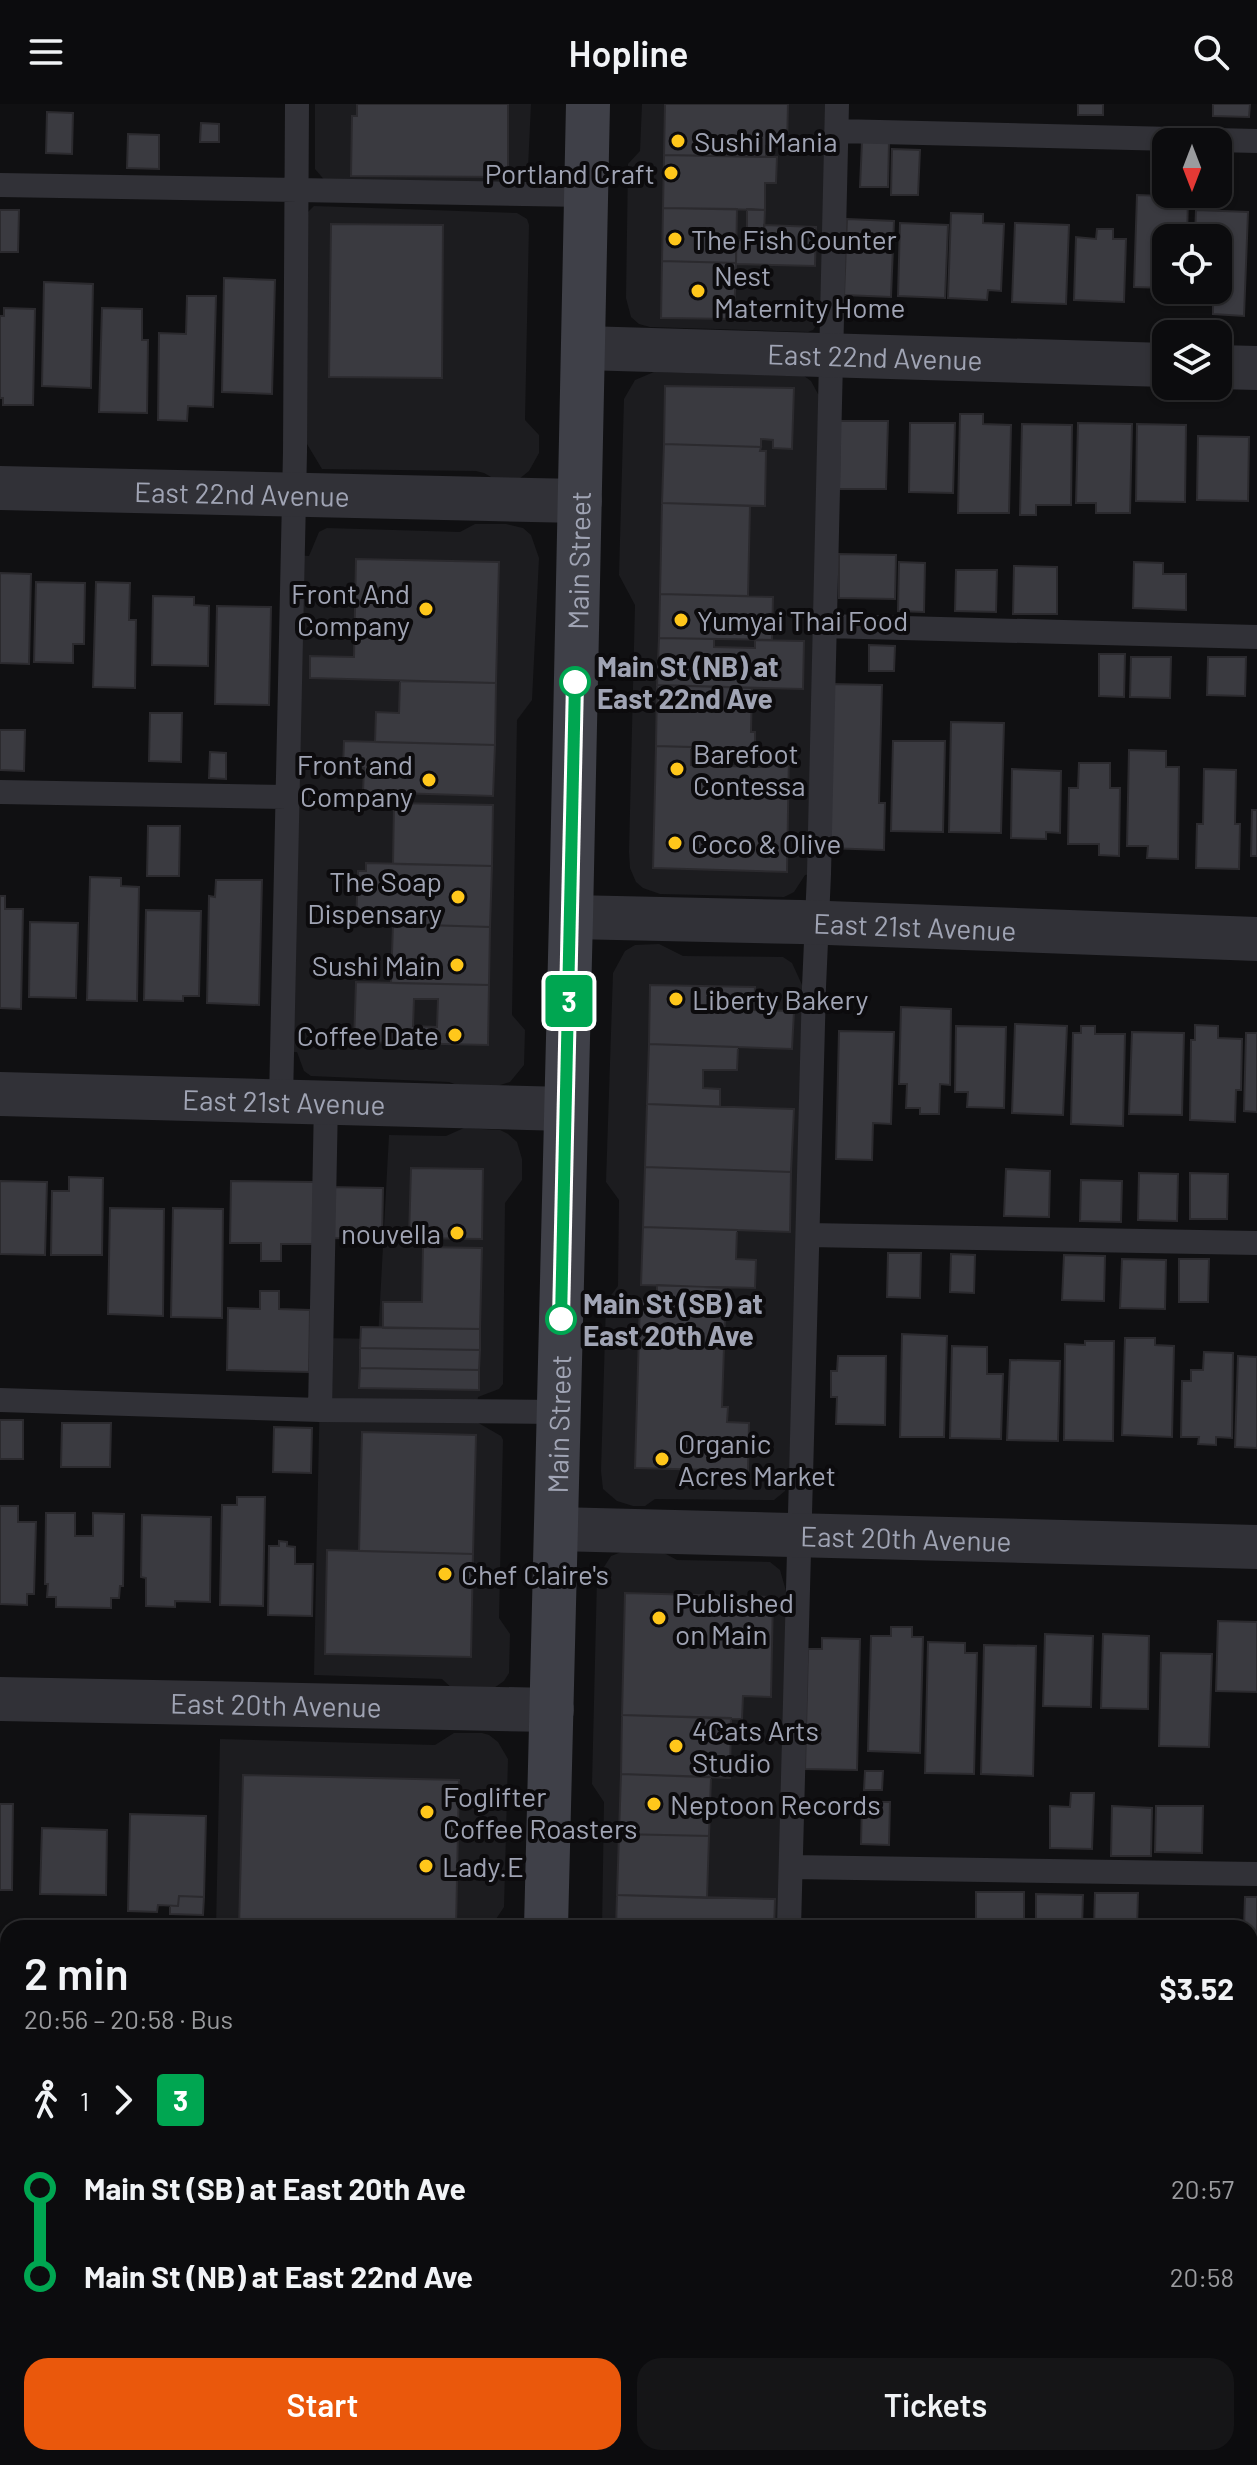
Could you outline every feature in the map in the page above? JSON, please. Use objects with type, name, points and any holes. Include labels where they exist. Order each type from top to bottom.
[{"type":"main road","name":"Main Street","points":[[546,1920],[588,104]]},
{"type":"street","name":"East 22nd Avenue","points":[[583,348],[1152,365]]},
{"type":"street","points":[[1232,367],[1257,368]]},
{"type":"street","name":"East 22nd Avenue","points":[[0,488],[580,501]]},
{"type":"street","name":"East 21st Avenue","points":[[571,917],[1257,939]]},
{"type":"street","name":"East 21st Avenue","points":[[0,1094],[566,1109]]},
{"type":"street","name":"East 20th Avenue","points":[[556,1529],[1257,1547]]},
{"type":"street","name":"East 20th Avenue","points":[[0,1699],[552,1710]]},
{"type":"lane","points":[[281,1100],[294,494],[297,104]]},
{"type":"lane","points":[[789,1920],[818,923],[837,104]]},
{"type":"lane","points":[[837,131],[1257,141]]},
{"type":"lane","points":[[0,185],[586,195]]},
{"type":"lane","points":[[825,626],[1257,637]]},
{"type":"lane","points":[[0,792],[287,797]]},
{"type":"lane","points":[[320,1410],[326,1101]]},
{"type":"lane","points":[[808,1235],[1257,1243]]},
{"type":"lane","points":[[0,1400],[320,1410],[559,1412]]},
{"type":"lane","points":[[791,1867],[1257,1874]]},
{"type":"shaded area","points":[[315,104],[531,104],[528,168],[524,174],[504,185],[327,183],[315,169]]},
{"type":"shaded area","points":[[642,104],[837,104],[833,323],[818,323],[808,332],[650,327],[639,324],[631,317],[626,298],[628,164],[640,151]]},
{"type":"shaded area","points":[[314,206],[517,213],[527,219],[525,420],[539,435],[539,453],[529,471],[519,479],[500,482],[476,471],[322,469],[307,444],[306,214]]},
{"type":"shaded area","points":[[654,372],[804,376],[811,381],[818,394],[831,394],[819,874],[805,875],[794,892],[784,897],[660,894],[636,882],[630,868],[635,605],[619,575],[624,399],[635,380]]},
{"type":"shaded area","points":[[475,524],[506,524],[523,528],[531,535],[539,558],[532,700],[517,720],[512,1015],[525,1030],[524,1065],[510,1082],[497,1086],[463,1087],[449,1082],[311,1076],[304,1071],[297,1052],[282,1052],[293,555],[309,556],[319,532],[327,528],[460,532]]},
{"type":"shaded area","points":[[659,944],[683,956],[783,957],[792,963],[803,987],[790,1472],[785,1491],[774,1500],[655,1499],[645,1506],[633,1506],[617,1501],[603,1489],[606,1302],[618,1286],[619,1200],[606,1182],[613,973],[625,951],[635,945]]},
{"type":"shaded area","points":[[464,1128],[500,1130],[508,1134],[517,1142],[522,1159],[522,1180],[505,1203],[503,1384],[499,1389],[478,1397],[475,1421],[503,1440],[499,1618],[510,1634],[509,1673],[494,1688],[454,1690],[442,1679],[314,1675],[321,1338],[378,1339],[389,1135],[446,1136]]},
{"type":"shaded area","points":[[624,1551],[664,1553],[677,1560],[770,1562],[780,1570],[786,1591],[789,1920],[602,1920],[604,1802],[592,1784],[597,1578],[611,1556]]},
{"type":"shaded area","points":[[454,1733],[482,1733],[498,1742],[508,1759],[504,1907],[495,1920],[216,1920],[220,1739],[435,1745]]},
{"type":"building","points":[[357,104],[508,104],[508,177],[351,176],[352,116],[357,116]]},
{"type":"building","points":[[665,104],[788,104],[787,147],[766,146],[766,157],[664,155]]},
{"type":"building","points":[[1078,104],[1103,104],[1103,115],[1078,115]]},
{"type":"building","points":[[1213,104],[1250,104],[1249,117],[1213,116]]},
{"type":"building","points":[[47,112],[73,113],[72,154],[46,153]]},
{"type":"building","points":[[201,123],[219,124],[219,142],[200,142]]},
{"type":"building","points":[[128,134],[159,135],[159,169],[127,168]]},
{"type":"building","points":[[862,141],[889,142],[888,187],[860,187]]},
{"type":"building","points":[[892,149],[920,150],[918,195],[891,195]]},
{"type":"building","points":[[664,155],[777,157],[776,183],[765,183],[765,210],[663,208]]},
{"type":"building","points":[[1137,195],[1152,196],[1152,208],[1188,208],[1187,224],[1152,224],[1152,288],[1134,287]]},
{"type":"building","points":[[663,208],[737,209],[736,263],[662,261]]},
{"type":"building","points":[[747,209],[765,210],[764,235],[747,235]]},
{"type":"building","points":[[0,210],[19,210],[18,252],[0,252]]},
{"type":"building","points":[[1196,210],[1248,212],[1244,316],[1213,314],[1213,304],[1232,304],[1232,224],[1196,224]]},
{"type":"building","points":[[951,213],[983,214],[983,223],[1004,224],[1001,291],[988,290],[987,300],[948,298]]},
{"type":"building","points":[[847,219],[894,221],[891,297],[844,295]]},
{"type":"building","points":[[900,223],[948,225],[945,298],[898,296]]},
{"type":"building","points":[[1015,223],[1069,225],[1066,304],[1012,302]]},
{"type":"building","points":[[331,224],[443,225],[442,378],[329,377]]},
{"type":"building","points":[[764,225],[816,227],[815,266],[736,264],[736,240],[764,241]]},
{"type":"building","points":[[1097,229],[1113,229],[1113,239],[1126,239],[1124,302],[1074,300],[1076,237],[1096,239]]},
{"type":"building","name":"Nest Maternity Home","points":[[662,261],[736,263],[734,319],[661,318]]},
{"type":"building","points":[[224,278],[275,280],[272,394],[222,392]]},
{"type":"building","points":[[44,282],[93,284],[91,388],[42,386]]},
{"type":"building","points":[[187,296],[216,296],[213,407],[188,406],[187,421],[158,420],[159,333],[186,334]]},
{"type":"building","points":[[4,308],[35,309],[33,405],[3,405],[3,398],[0,398],[0,316],[4,316]]},
{"type":"building","points":[[102,308],[142,309],[142,340],[148,340],[147,413],[99,412]]},
{"type":"building","points":[[665,386],[794,388],[792,449],[773,448],[773,440],[761,439],[761,447],[664,444]]},
{"type":"building","points":[[960,414],[983,414],[983,424],[1011,425],[1009,513],[958,513]]},
{"type":"building","points":[[840,421],[888,421],[886,489],[839,489]]},
{"type":"building","points":[[910,423],[955,423],[953,493],[909,492]]},
{"type":"building","points":[[1078,423],[1132,424],[1130,513],[1096,513],[1096,503],[1076,503]]},
{"type":"building","points":[[1022,424],[1072,425],[1071,505],[1036,505],[1036,515],[1020,515]]},
{"type":"building","points":[[1137,424],[1186,425],[1185,502],[1136,501]]},
{"type":"building","points":[[1198,436],[1249,437],[1248,501],[1197,500]]},
{"type":"building","points":[[664,444],[761,447],[760,451],[766,451],[765,506],[662,503]]},
{"type":"building","points":[[662,503],[750,506],[748,596],[660,594]]},
{"type":"building","points":[[839,554],[896,555],[895,599],[839,598]]},
{"type":"building","name":"Front And Company","points":[[356,559],[499,562],[496,683],[310,678],[310,656],[354,657]]},
{"type":"building","points":[[899,562],[925,563],[924,612],[898,611]]},
{"type":"building","points":[[1134,562],[1163,563],[1163,574],[1186,574],[1186,610],[1133,608]]},
{"type":"building","points":[[1014,566],[1057,567],[1057,614],[1013,614]]},
{"type":"building","points":[[956,570],[997,570],[996,612],[955,611]]},
{"type":"building","points":[[0,573],[31,574],[29,664],[0,663]]},
{"type":"building","points":[[36,582],[85,583],[84,644],[73,644],[73,663],[34,662]]},
{"type":"building","points":[[96,582],[130,583],[129,620],[136,620],[135,688],[93,687]]},
{"type":"building","points":[[660,594],[773,597],[772,640],[659,638]]},
{"type":"building","points":[[153,596],[194,597],[194,605],[209,606],[208,666],[152,665]]},
{"type":"building","points":[[217,606],[271,607],[269,705],[215,704]]},
{"type":"building","points":[[659,638],[714,639],[714,647],[755,648],[755,640],[804,641],[803,689],[657,685]]},
{"type":"building","points":[[869,645],[895,646],[894,671],[869,671]]},
{"type":"building","points":[[1099,654],[1125,654],[1124,697],[1099,696]]},
{"type":"building","points":[[1131,657],[1171,657],[1170,698],[1130,697]]},
{"type":"building","points":[[1208,657],[1246,657],[1245,696],[1207,695]]},
{"type":"building","points":[[400,681],[496,683],[495,745],[375,742],[376,712],[399,713]]},
{"type":"building","points":[[830,684],[882,685],[879,803],[885,803],[884,850],[826,848]]},
{"type":"building","points":[[657,685],[752,688],[751,732],[755,732],[755,749],[656,746]]},
{"type":"building","points":[[150,713],[182,713],[181,762],[149,761]]},
{"type":"building","points":[[951,722],[1004,723],[1001,833],[949,832]]},
{"type":"building","points":[[0,730],[25,730],[24,771],[0,770]]},
{"type":"building","name":"Front and Company","points":[[344,741],[495,745],[493,796],[363,792],[364,768],[343,767]]},
{"type":"building","points":[[893,741],[945,741],[943,832],[891,831]]},
{"type":"building","points":[[656,746],[691,747],[691,765],[765,767],[766,753],[789,753],[787,872],[653,868]]},
{"type":"building","points":[[1129,750],[1166,751],[1166,767],[1179,767],[1178,859],[1147,858],[1148,846],[1127,846]]},
{"type":"building","points":[[210,752],[226,753],[226,779],[209,778]]},
{"type":"building","points":[[1079,763],[1110,763],[1110,788],[1120,788],[1119,856],[1099,855],[1099,844],[1068,844],[1069,788],[1078,788]]},
{"type":"building","points":[[1012,769],[1061,771],[1060,833],[1046,832],[1046,839],[1011,838]]},
{"type":"building","points":[[1204,769],[1236,770],[1235,824],[1240,824],[1239,869],[1196,868],[1197,824],[1203,824]]},
{"type":"building","points":[[394,803],[493,805],[492,866],[393,864]]},
{"type":"building","points":[[1252,810],[1257,810],[1257,856],[1251,856]]},
{"type":"building","points":[[148,826],[180,826],[179,876],[147,876]]},
{"type":"building","points":[[366,863],[492,866],[490,927],[356,923],[358,871],[366,871]]},
{"type":"building","points":[[90,877],[121,878],[121,886],[139,887],[137,1001],[87,1000]]},
{"type":"building","points":[[216,880],[262,880],[259,1005],[207,1003],[209,896],[215,897]]},
{"type":"building","points":[[0,896],[5,896],[5,909],[23,909],[21,1009],[0,1008]]},
{"type":"building","points":[[146,910],[201,911],[199,996],[183,996],[183,1001],[144,1000]]},
{"type":"building","points":[[30,922],[78,923],[76,998],[29,997]]},
{"type":"building","points":[[393,924],[490,927],[489,985],[391,983]]},
{"type":"building","points":[[356,982],[489,985],[488,1045],[354,1042]],"holes":[[[414,999],[438,999],[437,1027],[413,1026]]]},
{"type":"building","points":[[650,985],[755,987],[754,1010],[794,1011],[792,1049],[649,1044]]},
{"type":"building","points":[[901,1007],[951,1009],[950,1085],[940,1084],[939,1114],[920,1114],[920,1108],[906,1108],[907,1084],[899,1084]]},
{"type":"building","points":[[1015,1024],[1067,1026],[1063,1115],[1012,1113]]},
{"type":"building","points":[[1195,1025],[1218,1026],[1218,1038],[1242,1039],[1241,1090],[1236,1090],[1235,1122],[1190,1120],[1191,1040],[1195,1040]]},
{"type":"building","points":[[956,1026],[1006,1027],[1004,1108],[967,1107],[968,1092],[955,1092]]},
{"type":"building","points":[[1081,1026],[1095,1026],[1095,1034],[1125,1034],[1123,1126],[1071,1124],[1073,1033],[1081,1033]]},
{"type":"building","points":[[839,1031],[894,1032],[891,1124],[873,1123],[872,1160],[836,1159]]},
{"type":"building","points":[[1132,1032],[1184,1033],[1182,1115],[1129,1114]]},
{"type":"building","points":[[1246,1033],[1257,1033],[1257,1112],[1244,1111]]},
{"type":"building","points":[[649,1044],[738,1047],[737,1070],[703,1070],[703,1088],[720,1089],[720,1107],[647,1104]]},
{"type":"building","points":[[647,1104],[794,1109],[791,1172],[645,1167]]},
{"type":"building","points":[[645,1167],[791,1172],[790,1232],[643,1227]]},
{"type":"building","points":[[411,1168],[483,1169],[482,1239],[409,1238]]},
{"type":"building","points":[[1006,1169],[1050,1171],[1049,1217],[1004,1216]]},
{"type":"building","points":[[1139,1173],[1178,1174],[1177,1221],[1138,1220]]},
{"type":"building","points":[[1190,1173],[1228,1174],[1227,1219],[1190,1219]]},
{"type":"building","points":[[69,1177],[103,1178],[102,1255],[51,1255],[52,1191],[69,1191]]},
{"type":"building","points":[[1081,1180],[1122,1181],[1121,1222],[1080,1221]]},
{"type":"building","points":[[0,1181],[47,1182],[45,1255],[0,1254]]},
{"type":"building","points":[[231,1181],[314,1182],[313,1244],[281,1244],[281,1261],[261,1261],[261,1243],[230,1243]]},
{"type":"building","points":[[328,1187],[383,1188],[382,1239],[327,1238]]},
{"type":"building","points":[[110,1208],[164,1209],[163,1316],[108,1314]]},
{"type":"building","points":[[173,1208],[223,1209],[222,1318],[171,1317]]},
{"type":"building","points":[[643,1227],[737,1230],[736,1259],[756,1260],[755,1288],[641,1285]]},
{"type":"building","points":[[423,1247],[482,1248],[480,1329],[383,1328],[383,1302],[422,1302]]},
{"type":"building","points":[[888,1253],[921,1253],[920,1298],[887,1297]]},
{"type":"building","points":[[951,1254],[975,1255],[974,1293],[950,1292]]},
{"type":"building","points":[[1064,1255],[1105,1256],[1104,1301],[1062,1300]]},
{"type":"building","points":[[1122,1259],[1166,1260],[1165,1309],[1120,1308]]},
{"type":"building","points":[[1179,1259],[1209,1259],[1208,1302],[1179,1302]]},
{"type":"building","points":[[657,1285],[726,1288],[722,1407],[728,1407],[727,1422],[749,1423],[748,1471],[635,1468],[640,1300],[657,1301]]},
{"type":"building","points":[[260,1291],[279,1291],[279,1309],[310,1310],[309,1372],[227,1370],[228,1308],[260,1309]]},
{"type":"building","points":[[361,1327],[480,1329],[480,1350],[360,1348]]},
{"type":"building","points":[[902,1334],[947,1336],[944,1437],[900,1437]]},
{"type":"building","points":[[1125,1338],[1155,1338],[1155,1345],[1174,1346],[1172,1437],[1122,1435]]},
{"type":"building","points":[[1085,1341],[1114,1341],[1113,1441],[1064,1440],[1065,1344],[1085,1345]]},
{"type":"building","points":[[952,1346],[987,1347],[987,1374],[1003,1374],[1001,1439],[950,1438]]},
{"type":"building","points":[[360,1348],[480,1350],[479,1370],[360,1368]]},
{"type":"building","points":[[1204,1352],[1233,1353],[1232,1438],[1216,1437],[1216,1445],[1198,1444],[1199,1437],[1181,1437],[1182,1381],[1191,1381],[1191,1370],[1203,1370]]},
{"type":"building","points":[[838,1356],[886,1356],[885,1425],[836,1424],[837,1397],[831,1397],[831,1371],[837,1371]]},
{"type":"building","points":[[1238,1356],[1257,1357],[1257,1448],[1235,1447]]},
{"type":"building","points":[[1010,1360],[1060,1361],[1058,1441],[1007,1440]]},
{"type":"building","points":[[360,1368],[479,1370],[479,1390],[359,1388]]},
{"type":"building","points":[[0,1420],[23,1420],[23,1459],[0,1459]]},
{"type":"building","points":[[62,1423],[111,1423],[110,1467],[61,1467]]},
{"type":"building","points":[[274,1427],[312,1428],[311,1473],[273,1472]]},
{"type":"building","points":[[362,1432],[476,1435],[473,1554],[359,1551]]},
{"type":"building","points":[[237,1497],[265,1497],[263,1606],[220,1605],[222,1505],[237,1505]]},
{"type":"building","points":[[0,1506],[18,1506],[18,1522],[36,1522],[34,1594],[27,1594],[27,1605],[0,1604]]},
{"type":"building","points":[[46,1513],[75,1513],[75,1536],[93,1536],[93,1513],[124,1514],[123,1586],[120,1586],[119,1598],[111,1598],[111,1608],[56,1607],[56,1597],[47,1597]]},
{"type":"building","points":[[142,1515],[211,1517],[210,1602],[175,1601],[175,1607],[146,1606],[146,1578],[141,1577]]},
{"type":"building","points":[[279,1541],[295,1547],[295,1564],[313,1564],[312,1616],[268,1615],[269,1546],[279,1546]]},
{"type":"building","points":[[327,1550],[473,1554],[471,1657],[325,1654]]},
{"type":"building","points":[[625,1593],[773,1597],[771,1697],[743,1696],[742,1719],[622,1715]]},
{"type":"building","points":[[1218,1621],[1257,1622],[1257,1692],[1216,1691]]},
{"type":"building","points":[[891,1627],[912,1627],[912,1637],[923,1637],[920,1753],[868,1751],[871,1636],[891,1636]]},
{"type":"building","points":[[1045,1634],[1093,1636],[1091,1707],[1043,1706]]},
{"type":"building","points":[[1103,1634],[1149,1636],[1148,1709],[1101,1708]]},
{"type":"building","points":[[822,1638],[860,1639],[857,1770],[805,1769],[808,1649],[822,1649]]},
{"type":"building","points":[[928,1642],[965,1643],[965,1653],[977,1653],[974,1774],[925,1773]]},
{"type":"building","points":[[984,1645],[1036,1646],[1033,1776],[981,1774]]},
{"type":"building","points":[[1161,1653],[1212,1654],[1209,1747],[1159,1746]]},
{"type":"building","name":"4Cats Arts Studio","points":[[622,1715],[731,1718],[730,1778],[621,1774]]},
{"type":"building","points":[[865,1771],[883,1771],[882,1790],[864,1790]]},
{"type":"building","points":[[621,1774],[711,1777],[709,1836],[619,1834]]},
{"type":"building","points":[[243,1775],[459,1780],[456,1920],[239,1920]]},
{"type":"building","points":[[1071,1793],[1094,1793],[1092,1849],[1050,1848],[1050,1806],[1070,1807]]},
{"type":"building","points":[[862,1802],[890,1802],[889,1845],[861,1844]]},
{"type":"building","points":[[0,1804],[13,1804],[12,1890],[0,1890]]},
{"type":"building","points":[[1112,1806],[1152,1808],[1151,1856],[1111,1856]]},
{"type":"building","points":[[1156,1806],[1203,1806],[1202,1853],[1155,1852]]},
{"type":"building","points":[[130,1814],[206,1816],[204,1897],[179,1896],[178,1906],[158,1905],[157,1912],[128,1911]]},
{"type":"building","points":[[42,1828],[107,1830],[106,1895],[40,1894]]},
{"type":"building","points":[[619,1834],[709,1836],[707,1898],[617,1895]]},
{"type":"building","points":[[976,1892],[1024,1892],[1024,1920],[976,1920]]},
{"type":"building","points":[[1095,1893],[1138,1893],[1137,1920],[1094,1920]]},
{"type":"building","points":[[1036,1894],[1083,1895],[1082,1920],[1036,1920]]},
{"type":"building","points":[[617,1895],[775,1899],[774,1920],[616,1920]]},
{"type":"building","points":[[179,1896],[204,1897],[203,1915],[170,1914],[170,1906],[178,1906]]},
{"type":"building","points":[[1245,1897],[1257,1897],[1257,1920],[1244,1920]]},
{"type":"bus line","name":"3","points":[[561,1319],[575,682]]},
{"type":"place","name":"Sushi Mania","points":[[678,141]]},
{"type":"place","name":"Portland Craft","points":[[671,173]]},
{"type":"place","name":"The Fish Counter","points":[[675,239]]},
{"type":"place","name":"Nest Maternity Home","points":[[698,291]]},
{"type":"place","name":"Front And Company","points":[[426,609]]},
{"type":"place","name":"Yumyai Thai Food","points":[[681,620]]},
{"type":"place","name":"Main St (NB) at East 22nd Ave","points":[[575,682]]},
{"type":"place","name":"Barefoot Contessa","points":[[677,769]]},
{"type":"place","name":"Front and Company","points":[[429,780]]},
{"type":"place","name":"Coco & Olive","points":[[675,843]]},
{"type":"place","name":"The Soap Dispensary","points":[[458,897]]},
{"type":"place","name":"Sushi Main","points":[[457,965]]},
{"type":"place","name":"Liberty Bakery","points":[[676,999]]},
{"type":"place","name":"Coffee Date","points":[[455,1035]]},
{"type":"place","name":"nouvella","points":[[457,1233]]},
{"type":"place","name":"Main St (SB) at East 20th Ave","points":[[561,1319]]},
{"type":"place","name":"Organic Acres Market","points":[[662,1459]]},
{"type":"place","name":"Chef Claire's","points":[[445,1574]]},
{"type":"place","name":"Published on Main","points":[[659,1618]]},
{"type":"place","name":"4Cats Arts Studio","points":[[676,1746]]},
{"type":"place","name":"Neptoon Records","points":[[654,1804]]},
{"type":"place","name":"Foglifter Coffee Roasters","points":[[427,1812]]},
{"type":"place","name":"Lady.E","points":[[426,1866]]}]
